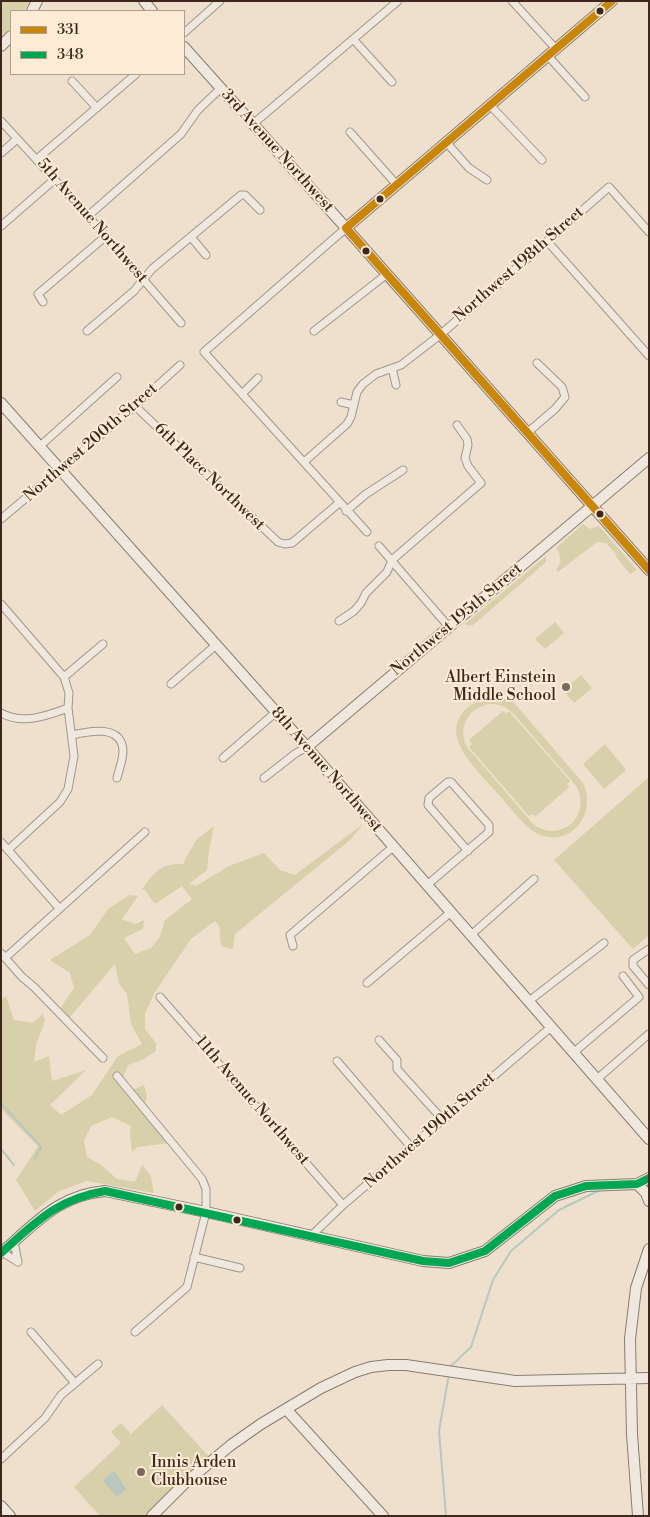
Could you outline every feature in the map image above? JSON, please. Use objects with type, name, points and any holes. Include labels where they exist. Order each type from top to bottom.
[{"type":"street","points":[[185,32],[220,1]]},
{"type":"street","points":[[253,124],[398,1]]},
{"type":"street","points":[[512,1],[585,97]]},
{"type":"street","points":[[367,532],[204,352],[612,1]]},
{"type":"street","points":[[1,46],[10,37]]},
{"type":"street","points":[[353,39],[392,82]]},
{"type":"street","name":"3rd Avenue Northwest","points":[[185,48],[649,570]]},
{"type":"street","points":[[37,159],[135,75]]},
{"type":"street","points":[[72,81],[97,108]]},
{"type":"street","points":[[88,216],[181,134],[198,110],[220,89]]},
{"type":"street","points":[[490,105],[542,160]]},
{"type":"street","name":"5th Avenue Northwest","points":[[1,121],[106,236],[181,323]]},
{"type":"street","points":[[350,132],[397,184]]},
{"type":"street","points":[[1,153],[17,139]]},
{"type":"street","points":[[446,142],[469,168],[487,180]]},
{"type":"street","points":[[1,226],[55,179]]},
{"type":"street","name":"Northwest 198th Street","points":[[304,462],[347,424],[351,417],[357,392],[364,384],[376,374],[401,365],[440,334],[609,187],[649,232]]},
{"type":"street","points":[[88,331],[134,291],[152,269],[241,195],[245,195],[260,210]]},
{"type":"street","points":[[43,302],[38,294],[106,236]]},
{"type":"street","points":[[191,237],[206,256]]},
{"type":"street","points":[[546,241],[649,356]]},
{"type":"street","points":[[314,332],[387,274]]},
{"type":"street","points":[[528,433],[555,409],[565,397],[562,387],[537,363]]},
{"type":"street","name":"Northwest 200th Street","points":[[1,519],[61,470],[180,365]]},
{"type":"street","points":[[392,368],[396,384]]},
{"type":"street","points":[[40,446],[118,377]]},
{"type":"street","points":[[242,394],[258,378]]},
{"type":"street","name":"8th Avenue Northwest","points":[[1,402],[307,747],[649,1139]]},
{"type":"street","points":[[341,402],[354,405]]},
{"type":"street","name":"6th Place Northwest","points":[[135,406],[278,542],[292,543],[339,503]]},
{"type":"street","points":[[339,621],[354,611],[361,603],[366,593],[387,572],[392,560],[481,483],[468,466],[465,458],[468,445],[467,439],[457,424]]},
{"type":"street","name":"Northwest 195th Street","points":[[264,778],[296,753],[307,747],[649,458]]},
{"type":"street","points":[[346,511],[366,494],[403,470]]},
{"type":"street","points":[[379,546],[449,627]]},
{"type":"street","points":[[1,604],[64,677],[69,693],[68,708],[74,756],[68,789],[60,802],[8,850]]},
{"type":"street","points":[[64,677],[103,644]]},
{"type":"street","points":[[171,684],[216,645]]},
{"type":"street","points":[[1,714],[20,719],[32,719],[68,708]]},
{"type":"street","points":[[223,758],[276,712]]},
{"type":"street","points":[[72,735],[104,730],[115,735],[123,749],[117,778]]},
{"type":"street","points":[[427,885],[468,851],[489,832],[489,825],[451,782],[448,782],[429,798],[428,805],[468,851]]},
{"type":"street","points":[[103,1058],[22,977],[3,955],[145,832]]},
{"type":"street","points":[[1,842],[59,908]]},
{"type":"street","points":[[294,946],[290,935],[393,847]]},
{"type":"street","points":[[471,936],[534,879]]},
{"type":"street","points":[[367,983],[451,912]]},
{"type":"street","points":[[529,1001],[604,943]]},
{"type":"street","points":[[649,949],[633,960],[633,966],[649,985]]},
{"type":"street","points":[[573,1052],[639,997],[623,976]]},
{"type":"street","name":"11th Avenue Northwest","points":[[160,997],[343,1205]]},
{"type":"street","name":"Northwest 190th Street","points":[[311,1236],[343,1205],[551,1027]]},
{"type":"street","points":[[597,1079],[649,1034]]},
{"type":"street","points":[[379,1040],[397,1060],[397,1069],[443,1120]]},
{"type":"street","points":[[337,1061],[411,1147]]},
{"type":"street","points":[[117,1076],[202,1179],[206,1189],[206,1212],[187,1287],[134,1332]]},
{"type":"street","points":[[14,1242],[18,1262],[2,1252],[55,1206],[88,1192],[105,1191],[423,1261],[449,1263],[485,1251],[555,1196],[586,1186],[637,1184],[649,1178]]},
{"type":"street","points":[[637,1184],[646,1193],[649,1202]]},
{"type":"street","points":[[638,1516],[630,1377],[630,1338],[636,1288],[649,1249]]},
{"type":"street","points":[[194,1257],[240,1268]]},
{"type":"street","points":[[31,1332],[75,1384]]},
{"type":"street","points":[[1,1459],[45,1418],[61,1395],[98,1364]]},
{"type":"street","points":[[152,1516],[184,1484],[231,1445],[261,1424],[288,1410],[321,1388],[355,1372],[371,1367],[406,1365],[515,1381],[649,1378]]},
{"type":"street","points":[[288,1410],[383,1516]]},
{"type":"street","points":[[1,1506],[10,1516]]},
{"type":"shaded area","points":[[1,1],[30,1],[25,10],[10,10],[10,29],[1,36]]},
{"type":"shaded area","points":[[583,524],[590,529],[599,526],[637,570],[630,574],[606,543],[597,542],[558,572],[556,570],[561,559],[556,548]]},
{"type":"shaded area","points":[[546,556],[546,562],[473,625],[465,624]]},
{"type":"shaded area","points":[[555,622],[564,633],[545,649],[535,639]]},
{"type":"shaded area","points":[[581,675],[592,688],[574,703],[563,690]]},
{"type":"shaded area","points":[[496,696],[508,700],[510,698],[583,783],[587,794],[587,805],[584,815],[572,831],[563,836],[540,835],[529,828],[470,762],[463,751],[456,727],[460,716],[474,703]],"holes":[[[495,704],[505,707],[514,714],[577,787],[580,808],[577,817],[563,829],[554,831],[544,830],[534,825],[467,747],[463,731],[468,717],[479,707],[486,705]]]},
{"type":"shaded area","points":[[503,711],[506,714],[509,711],[570,781],[567,784],[569,787],[535,817],[533,814],[529,816],[469,747],[472,744],[469,740]]},
{"type":"shaded area","points":[[605,744],[626,770],[604,789],[583,764]]},
{"type":"shaded area","points":[[649,777],[649,935],[633,949],[554,860]]},
{"type":"shaded area","points":[[363,824],[350,840],[235,934],[233,949],[221,946],[219,926],[215,921],[191,939],[155,992],[145,1013],[145,1029],[156,1043],[156,1051],[142,1060],[128,1065],[120,1085],[127,1092],[144,1085],[147,1096],[143,1111],[169,1143],[138,1147],[132,1152],[131,1126],[112,1117],[91,1126],[84,1141],[87,1157],[101,1165],[117,1179],[135,1182],[142,1165],[151,1176],[154,1193],[87,1181],[59,1191],[35,1211],[16,1180],[38,1146],[1,1109],[1,1000],[6,996],[14,1020],[33,1023],[43,1014],[45,1021],[36,1045],[34,1062],[49,1056],[52,1081],[86,1070],[50,1105],[61,1115],[92,1095],[118,1056],[142,1044],[131,1024],[127,994],[119,984],[115,964],[69,1018],[61,1007],[74,988],[70,973],[50,960],[90,935],[108,909],[129,895],[138,896],[122,919],[135,924],[144,920],[143,929],[124,938],[135,954],[151,948],[160,937],[165,920],[192,899],[182,886],[155,904],[145,890],[142,889],[163,867],[183,864],[196,840],[214,826],[207,870],[189,884],[196,886],[229,866],[264,853],[280,870],[295,875]]},
{"type":"shaded area","name":"Innis Arden Clubhouse","points":[[162,1405],[209,1457],[146,1516],[100,1516],[74,1487],[121,1443],[111,1432],[121,1423],[131,1434]]},
{"type":"shaded area","points":[[113,1471],[126,1489],[117,1497],[103,1481]]},
{"type":"waterway","points":[[1,1103],[41,1147],[34,1160]]},
{"type":"waterway","points":[[1,1149],[14,1165]]},
{"type":"waterway","points":[[450,1367],[471,1347],[493,1280],[511,1251],[559,1210],[600,1190]]},
{"type":"waterway","points":[[446,1516],[439,1431],[449,1374]]},
{"type":"transit line","name":"331","points":[[346,228],[612,1]]},
{"type":"transit line","name":"331","points":[[346,228],[649,570]]},
{"type":"transit line","name":"348","points":[[1,1253],[48,1213],[73,1200],[105,1191],[423,1261],[449,1263],[485,1251],[555,1196],[586,1186],[637,1184],[649,1178]]},
{"type":"place","name":"Albert Einstein Middle School","points":[[566,687]]},
{"type":"place","name":"Innis Arden Clubhouse","points":[[141,1472]]}]
